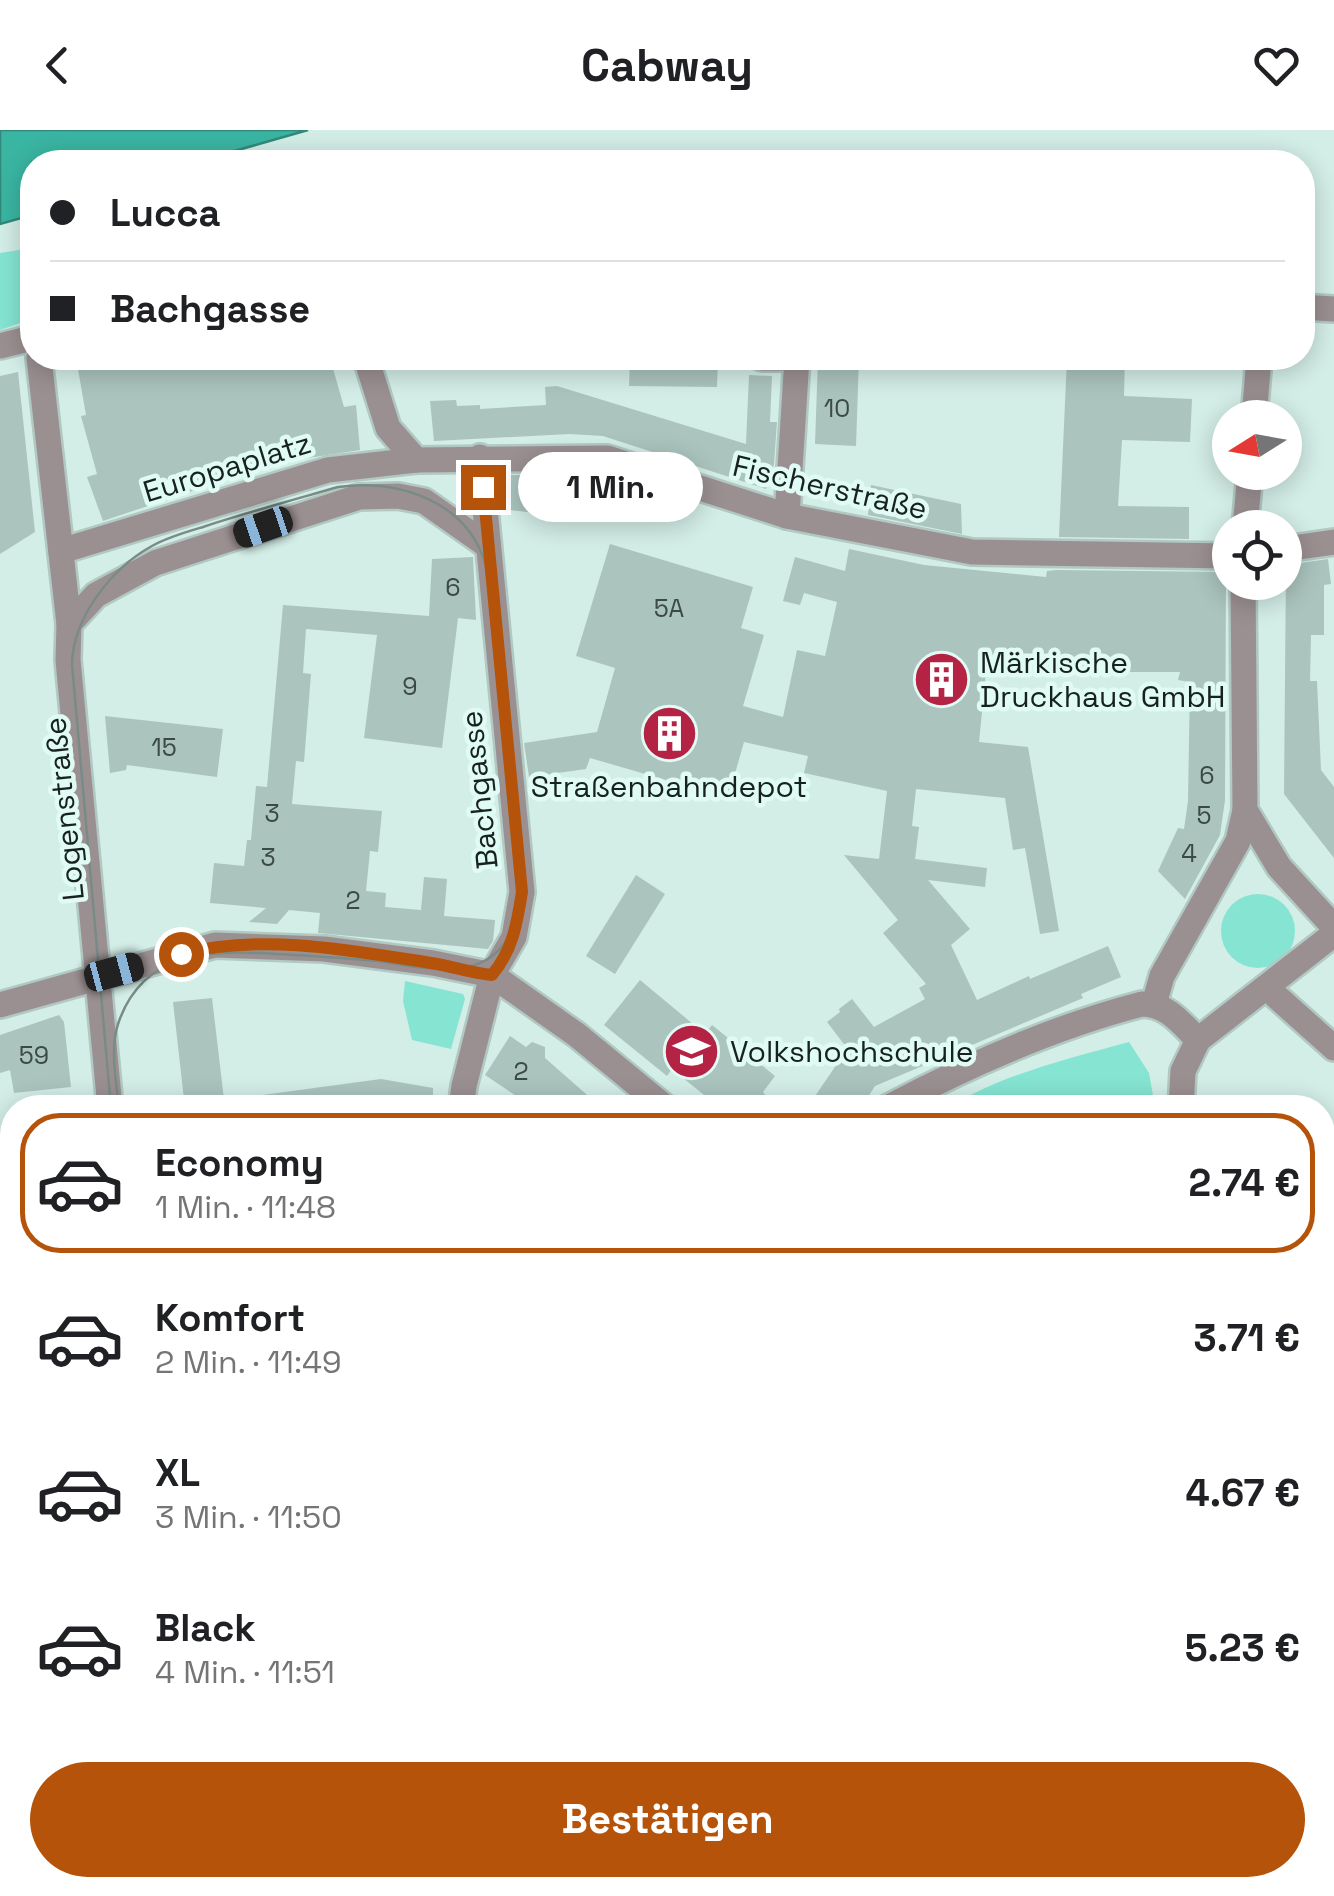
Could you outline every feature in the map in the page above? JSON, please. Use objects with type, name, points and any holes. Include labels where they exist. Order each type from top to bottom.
[{"type":"street","name":"Logenstraße","points":[[40,370],[69,624],[68,660],[105,975],[125,1095]]},
{"type":"street","points":[[370,370],[388,428],[416,460]]},
{"type":"street","points":[[786,516],[795,370]]},
{"type":"street","points":[[1256,400],[1258,370]]},
{"type":"street","name":"Bachgasse","points":[[463,1095],[492,975],[514,937],[522,892],[480,457]]},
{"type":"street","name":"Fischerstraße","points":[[416,460],[607,458],[786,516],[972,552],[1212,556]]},
{"type":"street","name":"Europaplatz","points":[[60,551],[328,470],[416,460]]},
{"type":"street","points":[[69,624],[96,595],[156,563],[359,497],[398,496],[424,502],[488,546]]},
{"type":"street","points":[[1302,547],[1334,542]]},
{"type":"street","points":[[1154,1004],[1162,976],[1238,841],[1245,810],[1243,600]]},
{"type":"street","points":[[1182,1095],[1183,1071],[1198,1040],[1334,931],[1279,867],[1245,810]]},
{"type":"street","points":[[0,1005],[214,945],[324,949],[492,975],[577,1035],[650,1095]]},
{"type":"street","name":"Logenstraße","points":[[105,975],[110,1095]]},
{"type":"street","points":[[1267,988],[1334,1048]]},
{"type":"street","points":[[911,1095],[1035,1038],[1106,1013],[1154,1004],[1172,1014],[1198,1040]]},
{"type":"shaded area","points":[[0,130],[308,130],[238,150],[20,150],[20,218],[0,224]]},
{"type":"shaded area","points":[[20,250],[20,323],[0,330],[0,253]]},
{"type":"shaded area","points":[[1258,894],[1284,905],[1295,931],[1284,957],[1258,968],[1232,957],[1221,931],[1232,905]]},
{"type":"shaded area","points":[[405,981],[463,994],[465,999],[451,1049],[412,1040],[403,1001]]},
{"type":"shaded area","points":[[1129,1042],[1149,1073],[1153,1095],[970,1095],[1059,1061]]},
{"type":"building","points":[[78,370],[333,370],[344,407],[356,405],[360,450],[276,463],[103,521],[87,477],[97,474],[81,416],[86,415]]},
{"type":"building","points":[[630,370],[718,370],[717,387],[629,386]]},
{"type":"building","points":[[818,370],[859,370],[856,446],[815,444]]},
{"type":"building","points":[[1066,370],[1125,370],[1124,396],[1192,399],[1190,442],[1122,440],[1118,506],[1189,507],[1189,539],[1059,537]]},
{"type":"building","points":[[18,372],[35,532],[0,554],[0,376]]},
{"type":"building","points":[[749,375],[772,376],[770,422],[777,422],[774,464],[766,489],[603,436],[434,441],[430,401],[456,400],[457,406],[480,405],[480,409],[546,405],[545,387],[557,386],[746,444]]},
{"type":"building","points":[[510,475],[621,482],[616,521],[508,510]]},
{"type":"building","points":[[871,485],[961,504],[962,534],[868,515]]},
{"type":"building","points":[[610,544],[753,587],[741,628],[764,635],[743,706],[783,717],[797,650],[825,656],[837,602],[804,593],[800,605],[783,601],[795,557],[845,571],[849,549],[924,565],[1046,577],[1047,571],[1057,570],[1212,572],[1212,600],[1226,600],[1225,800],[1220,835],[1185,899],[1158,871],[1178,828],[1184,829],[1188,801],[1190,682],[1178,680],[1180,672],[986,672],[979,742],[1028,747],[1059,931],[1040,934],[1025,848],[1013,850],[1005,798],[916,789],[912,826],[919,827],[915,859],[987,868],[985,887],[928,880],[970,929],[951,945],[977,1000],[1108,946],[1121,977],[1081,994],[1083,998],[875,1086],[869,1095],[816,1095],[843,1055],[850,1052],[827,1022],[839,1009],[852,999],[874,1027],[925,999],[919,988],[926,984],[883,933],[898,920],[844,855],[879,859],[887,791],[804,773],[808,756],[744,742],[728,798],[590,758],[586,769],[529,777],[524,743],[597,732],[615,668],[576,656]]},
{"type":"building","points":[[473,557],[476,620],[458,618],[442,748],[364,738],[377,635],[306,629],[303,673],[311,674],[304,762],[296,761],[292,804],[382,811],[378,852],[370,851],[366,891],[386,893],[385,907],[421,910],[424,877],[447,879],[444,916],[495,920],[488,949],[318,933],[320,913],[289,910],[277,924],[249,922],[266,908],[210,903],[214,863],[244,866],[247,840],[251,840],[256,786],[267,787],[283,605],[429,616],[432,559]]},
{"type":"building","points":[[1328,559],[1331,584],[1324,585],[1324,635],[1311,635],[1310,681],[1317,681],[1321,770],[1334,787],[1334,858],[1284,794],[1286,600],[1302,600],[1302,563]]},
{"type":"building","points":[[105,716],[223,729],[217,777],[127,765],[126,770],[110,773]]},
{"type":"building","points":[[636,875],[665,894],[615,974],[586,956]]},
{"type":"building","name":"Volkshochschule","points":[[640,980],[705,1034],[712,1025],[775,1076],[763,1092],[765,1095],[704,1095],[672,1069],[667,1076],[604,1025]]},
{"type":"building","points":[[212,998],[223,1095],[184,1095],[173,1002]]},
{"type":"building","points":[[59,1015],[64,1022],[71,1087],[14,1093],[10,1070],[0,1073],[0,1035]]},
{"type":"building","points":[[510,1036],[526,1047],[532,1042],[545,1047],[545,1058],[587,1095],[515,1095],[485,1075]]},
{"type":"building","points":[[381,1079],[433,1088],[433,1095],[262,1095]]},
{"type":"tram line","points":[[110,1095],[72,664],[74,646],[87,612],[109,581],[137,555],[184,533],[338,487],[384,487],[428,499],[464,525],[486,566],[520,892],[509,936],[486,960],[451,969],[253,953],[182,959],[144,981],[129,999],[116,1033],[117,1095]]},
{"type":"place","name":"Märkische Druckhaus GmbH","points":[[941,679]]},
{"type":"place","name":"Straßenbahndepot","points":[[669,733]]},
{"type":"place","name":"Volkshochschule","points":[[691,1051]]},
{"type":"route","points":[[181,954],[214,945],[243,944],[324,949],[476,974],[492,975],[501,964],[514,937],[522,892],[483,487]]}]
